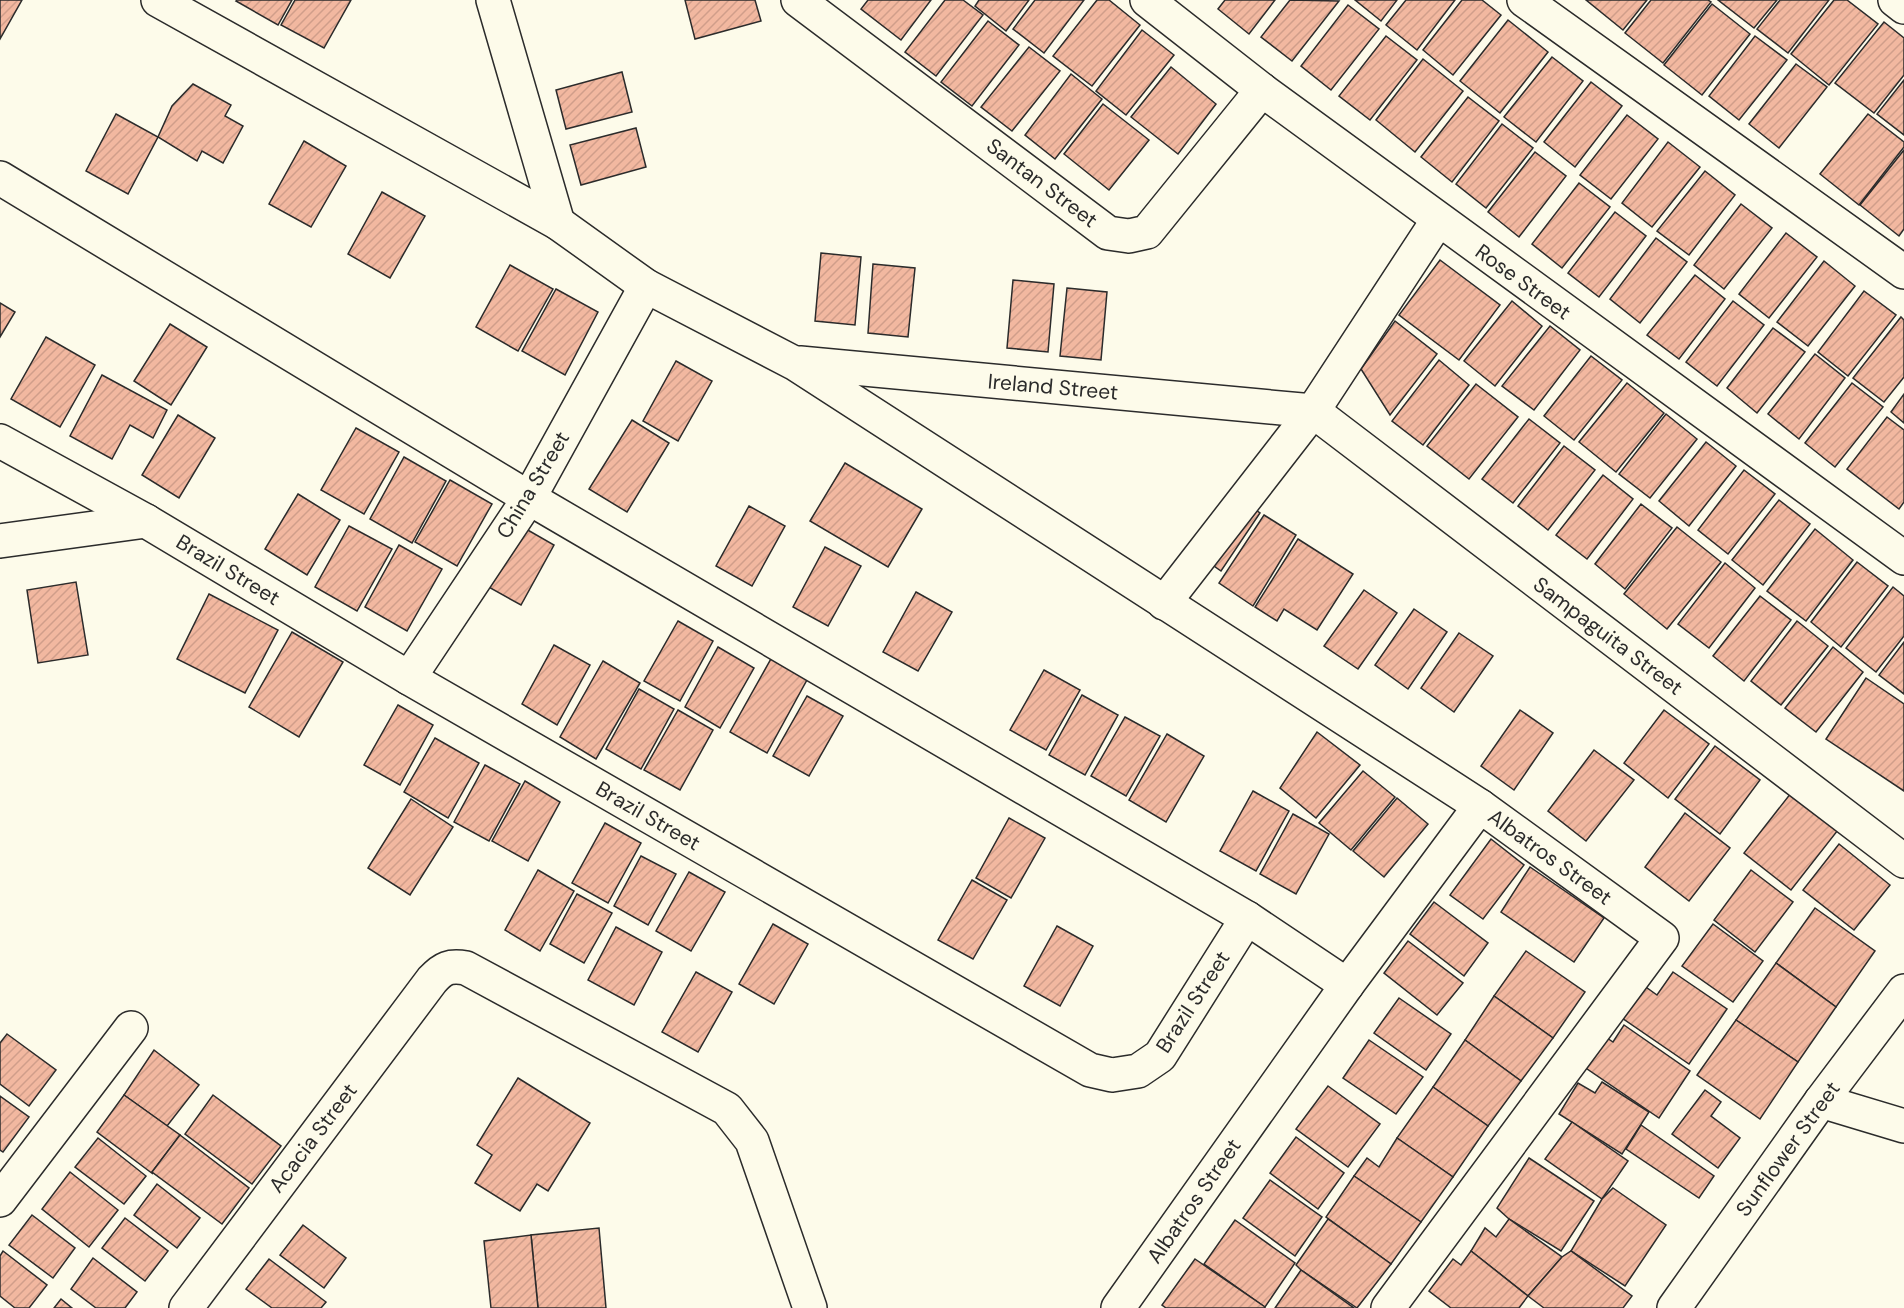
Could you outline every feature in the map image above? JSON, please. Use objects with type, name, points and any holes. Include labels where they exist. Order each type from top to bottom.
[{"type":"street","points":[[158,0],[558,223],[646,286],[794,363],[1480,806]]},
{"type":"street","points":[[493,0],[558,223]]},
{"type":"street","name":"Santan Street","points":[[798,0],[1108,233],[1129,236],[1147,232],[1262,90]]},
{"type":"street","name":"Rose Street","points":[[1147,0],[1262,90],[1438,220],[1903,554]]},
{"type":"street","points":[[1895,0],[1904,7]]},
{"type":"street","points":[[1532,2],[1904,272]]},
{"type":"street","points":[[0,178],[529,498],[1247,918],[1347,985]]},
{"type":"street","points":[[1164,603],[1313,411],[1438,220]]},
{"type":"street","name":"China Street","points":[[409,678],[529,498],[646,286]]},
{"type":"street","name":"Ireland Street","points":[[794,363],[1313,411]]},
{"type":"street","name":"Sampaguita Street","points":[[1313,411],[1904,861]]},
{"type":"street","name":"Brazil Street","points":[[0,441],[146,521],[409,678],[1090,1070],[1112,1075],[1138,1071],[1160,1056],[1247,918]]},
{"type":"street","points":[[0,541],[146,521]]},
{"type":"street","name":"Albatros Street","points":[[1118,1308],[1347,985],[1480,806],[1662,938],[1388,1308]]},
{"type":"street","name":"Acacia Street","points":[[186,1308],[425,989],[442,970],[453,966],[466,968],[727,1109],[752,1141],[810,1308]]},
{"type":"street","name":"Sunflower Street","points":[[1674,1308],[1821,1101],[1904,991]]},
{"type":"street","points":[[0,1200],[131,1028]]},
{"type":"street","points":[[1821,1101],[1904,1126]]},
{"type":"building","points":[[0,0],[22,0],[0,39]]},
{"type":"building","points":[[237,0],[292,0],[278,25]]},
{"type":"building","points":[[295,0],[351,0],[324,48],[281,25]]},
{"type":"building","points":[[685,0],[755,0],[761,21],[695,39]]},
{"type":"building","points":[[868,0],[931,0],[901,40],[861,9]]},
{"type":"building","points":[[945,0],[963,0],[983,15],[936,76],[905,52]]},
{"type":"building","points":[[979,0],[1029,0],[1006,31],[975,6]]},
{"type":"building","points":[[1035,0],[1084,0],[1044,53],[1013,29]]},
{"type":"building","points":[[1097,0],[1109,0],[1140,25],[1092,86],[1053,56]]},
{"type":"building","points":[[1225,0],[1275,0],[1249,34],[1218,9]]},
{"type":"building","points":[[1290,0],[1339,1],[1292,61],[1261,37]]},
{"type":"building","points":[[1355,0],[1397,0],[1381,21]]},
{"type":"building","points":[[1406,0],[1455,0],[1417,50],[1386,25]]},
{"type":"building","points":[[1462,0],[1482,0],[1501,15],[1453,75],[1423,50]]},
{"type":"building","points":[[1586,0],[1647,0],[1623,30]]},
{"type":"building","points":[[1651,0],[1708,0],[1711,2],[1663,63],[1625,33]]},
{"type":"building","points":[[1718,0],[1777,0],[1754,28]]},
{"type":"building","points":[[1780,0],[1829,0],[1788,53],[1757,29]]},
{"type":"building","points":[[1834,0],[1847,0],[1878,24],[1829,85],[1791,54]]},
{"type":"building","points":[[1712,4],[1750,34],[1702,95],[1664,65]]},
{"type":"building","points":[[1348,5],[1379,29],[1331,90],[1301,66]]},
{"type":"building","points":[[1508,20],[1548,52],[1500,113],[1460,81]]},
{"type":"building","points":[[988,21],[1019,45],[972,106],[941,82]]},
{"type":"building","points":[[1884,22],[1904,38],[1904,75],[1874,113],[1835,83]]},
{"type":"building","points":[[1142,30],[1174,55],[1126,115],[1096,91]]},
{"type":"building","points":[[1386,36],[1417,60],[1370,120],[1339,96]]},
{"type":"building","points":[[1755,36],[1787,60],[1739,120],[1709,96]]},
{"type":"building","points":[[1029,47],[1060,71],[1012,131],[981,107]]},
{"type":"building","points":[[1552,57],[1583,81],[1536,142],[1504,117]]},
{"type":"building","points":[[1423,59],[1463,91],[1415,152],[1376,120]]},
{"type":"building","points":[[1796,64],[1827,87],[1779,148],[1749,124]]},
{"type":"building","points":[[1171,67],[1216,104],[1178,154],[1131,117]]},
{"type":"building","points":[[622,72],[632,112],[566,129],[556,90]]},
{"type":"building","points":[[1071,74],[1102,99],[1055,159],[1025,135]]},
{"type":"building","points":[[1904,80],[1904,135],[1877,114]]},
{"type":"building","points":[[1591,82],[1622,106],[1575,167],[1544,142]]},
{"type":"building","points":[[193,84],[231,105],[225,116],[243,126],[223,163],[202,151],[197,161],[158,137],[172,106]]},
{"type":"building","points":[[1468,97],[1499,121],[1452,182],[1421,157]]},
{"type":"building","points":[[1103,104],[1149,140],[1109,190],[1064,154]]},
{"type":"building","points":[[116,114],[158,137],[128,194],[86,171]]},
{"type":"building","points":[[1868,114],[1904,142],[1904,147],[1859,205],[1820,174]]},
{"type":"building","points":[[1627,115],[1658,139],[1611,199],[1580,175]]},
{"type":"building","points":[[1502,124],[1533,148],[1486,208],[1456,184]]},
{"type":"building","points":[[636,128],[646,167],[581,185],[570,145]]},
{"type":"building","points":[[304,141],[346,166],[311,227],[269,204]]},
{"type":"building","points":[[1668,142],[1700,167],[1652,227],[1622,203]]},
{"type":"building","points":[[1904,150],[1904,229],[1899,236],[1860,205]]},
{"type":"building","points":[[1535,152],[1566,176],[1519,237],[1488,212]]},
{"type":"building","points":[[1705,171],[1735,195],[1689,255],[1657,231]]},
{"type":"building","points":[[1579,183],[1610,207],[1562,268],[1532,244]]},
{"type":"building","points":[[382,192],[425,216],[390,278],[348,254]]},
{"type":"building","points":[[1741,204],[1772,228],[1724,289],[1694,265]]},
{"type":"building","points":[[1615,212],[1646,236],[1599,297],[1568,273]]},
{"type":"building","points":[[1786,233],[1817,257],[1769,318],[1739,294]]},
{"type":"building","points":[[1656,238],[1687,262],[1640,323],[1610,299]]},
{"type":"building","points":[[821,253],[861,257],[855,325],[815,321]]},
{"type":"building","points":[[1440,260],[1500,305],[1459,360],[1399,315]]},
{"type":"building","points":[[1824,261],[1855,286],[1808,346],[1777,322]]},
{"type":"building","points":[[873,264],[915,268],[908,337],[868,333]]},
{"type":"building","points":[[510,265],[553,289],[518,351],[476,327]]},
{"type":"building","points":[[1695,275],[1725,299],[1679,359],[1647,335]]},
{"type":"building","points":[[1013,280],[1054,284],[1048,352],[1007,348]]},
{"type":"building","points":[[1067,288],[1107,292],[1101,360],[1060,356]]},
{"type":"building","points":[[556,289],[598,312],[565,375],[522,351]]},
{"type":"building","points":[[1864,291],[1896,315],[1848,376],[1818,352]]},
{"type":"building","points":[[1512,301],[1542,326],[1495,386],[1464,361]]},
{"type":"building","points":[[1733,301],[1764,325],[1717,386],[1686,362]]},
{"type":"building","points":[[0,303],[15,312],[0,337]]},
{"type":"building","points":[[1901,317],[1904,320],[1904,377],[1884,402],[1853,378]]},
{"type":"building","points":[[1395,321],[1437,354],[1390,415],[1361,369]]},
{"type":"building","points":[[170,324],[207,347],[171,405],[134,381]]},
{"type":"building","points":[[1550,326],[1580,350],[1534,410],[1502,386]]},
{"type":"building","points":[[1773,328],[1805,352],[1757,413],[1727,388]]},
{"type":"building","points":[[46,337],[95,365],[60,427],[11,399]]},
{"type":"building","points":[[1815,354],[1845,378],[1799,439],[1768,414]]},
{"type":"building","points":[[1591,356],[1622,380],[1574,440],[1544,416]]},
{"type":"building","points":[[1439,360],[1469,385],[1423,445],[1392,421]]},
{"type":"building","points":[[676,361],[712,381],[678,441],[643,421]]},
{"type":"building","points":[[102,375],[167,410],[153,438],[130,425],[112,459],[70,436]]},
{"type":"building","points":[[1627,383],[1664,413],[1616,472],[1579,442]]},
{"type":"building","points":[[1852,383],[1883,407],[1835,467],[1805,443]]},
{"type":"building","points":[[1476,384],[1518,417],[1469,479],[1427,446]]},
{"type":"building","points":[[1904,394],[1904,423],[1891,412]]},
{"type":"building","points":[[1666,414],[1697,439],[1650,498],[1619,474]]},
{"type":"building","points":[[178,415],[215,438],[179,498],[142,475]]},
{"type":"building","points":[[1887,417],[1904,430],[1904,502],[1899,509],[1847,469]]},
{"type":"building","points":[[1529,419],[1560,443],[1513,503],[1482,479]]},
{"type":"building","points":[[632,420],[669,443],[627,512],[589,489]]},
{"type":"building","points":[[356,428],[399,452],[364,514],[321,490]]},
{"type":"building","points":[[1706,442],[1736,466],[1689,526],[1659,501]]},
{"type":"building","points":[[1564,446],[1595,470],[1548,530],[1518,506]]},
{"type":"building","points":[[404,457],[446,481],[412,543],[370,519]]},
{"type":"building","points":[[845,463],[922,509],[888,567],[810,521]]},
{"type":"building","points":[[1744,470],[1775,494],[1728,554],[1698,530]]},
{"type":"building","points":[[1603,475],[1633,499],[1587,559],[1556,535]]},
{"type":"building","points":[[450,480],[492,504],[457,566],[415,542]]},
{"type":"building","points":[[298,494],[340,520],[307,575],[265,549]]},
{"type":"building","points":[[1779,500],[1810,524],[1763,585],[1732,560]]},
{"type":"building","points":[[1243,501],[1260,513],[1221,571],[1204,559]]},
{"type":"building","points":[[1641,504],[1672,528],[1625,589],[1595,564]]},
{"type":"building","points":[[749,506],[785,526],[752,586],[716,566]]},
{"type":"building","points":[[1264,515],[1296,535],[1253,606],[1219,583]]},
{"type":"building","points":[[519,525],[554,545],[521,605],[485,585]]},
{"type":"building","points":[[349,526],[392,549],[357,611],[315,587]]},
{"type":"building","points":[[1677,527],[1721,562],[1667,629],[1624,594]]},
{"type":"building","points":[[1815,529],[1853,560],[1806,621],[1767,591]]},
{"type":"building","points":[[1298,539],[1353,574],[1317,630],[1284,609],[1277,621],[1255,607]]},
{"type":"building","points":[[399,545],[442,569],[407,631],[365,607]]},
{"type":"building","points":[[825,547],[861,566],[828,626],[793,607]]},
{"type":"building","points":[[1857,562],[1888,586],[1841,647],[1811,622]]},
{"type":"building","points":[[1725,563],[1755,588],[1709,648],[1678,624]]},
{"type":"building","points":[[76,582],[88,655],[38,663],[27,590]]},
{"type":"building","points":[[1893,587],[1904,596],[1904,636],[1876,672],[1846,648]]},
{"type":"building","points":[[1364,590],[1397,613],[1358,669],[1324,646]]},
{"type":"building","points":[[916,592],[952,612],[918,671],[883,652]]},
{"type":"building","points":[[209,594],[278,630],[245,693],[177,659]]},
{"type":"building","points":[[1760,596],[1791,620],[1744,681],[1713,656]]},
{"type":"building","points":[[1414,609],[1447,632],[1408,689],[1375,665]]},
{"type":"building","points":[[678,621],[713,641],[680,701],[644,681]]},
{"type":"building","points":[[1797,621],[1828,646],[1781,705],[1751,681]]},
{"type":"building","points":[[292,632],[343,662],[299,737],[249,707]]},
{"type":"building","points":[[1459,633],[1493,656],[1454,712],[1421,688]]},
{"type":"building","points":[[1904,642],[1904,694],[1879,675]]},
{"type":"building","points":[[554,645],[590,665],[557,725],[522,704]]},
{"type":"building","points":[[718,647],[754,668],[720,728],[685,707]]},
{"type":"building","points":[[1833,647],[1863,672],[1816,732],[1785,708]]},
{"type":"building","points":[[772,657],[808,678],[767,753],[730,732]]},
{"type":"building","points":[[603,661],[640,683],[596,759],[560,737]]},
{"type":"building","points":[[1044,670],[1080,690],[1046,750],[1010,730]]},
{"type":"building","points":[[1866,678],[1904,704],[1904,791],[1826,739]]},
{"type":"building","points":[[639,689],[674,709],[641,769],[606,749]]},
{"type":"building","points":[[1082,695],[1118,715],[1085,775],[1049,755]]},
{"type":"building","points":[[807,696],[843,716],[809,776],[773,756]]},
{"type":"building","points":[[398,705],[433,725],[400,785],[364,765]]},
{"type":"building","points":[[678,710],[713,730],[680,790],[644,770]]},
{"type":"building","points":[[1520,710],[1553,733],[1514,790],[1481,766]]},
{"type":"building","points":[[1664,710],[1709,744],[1668,798],[1624,763]]},
{"type":"building","points":[[1125,717],[1160,736],[1126,796],[1091,776]]},
{"type":"building","points":[[1317,732],[1360,765],[1316,818],[1280,788]]},
{"type":"building","points":[[1167,734],[1204,756],[1166,822],[1129,800]]},
{"type":"building","points":[[435,738],[479,763],[448,818],[404,792]]},
{"type":"building","points":[[1715,746],[1760,780],[1720,834],[1675,799]]},
{"type":"building","points":[[1594,750],[1634,780],[1586,841],[1548,811]]},
{"type":"building","points":[[485,765],[520,784],[489,841],[454,822]]},
{"type":"building","points":[[1363,771],[1395,797],[1351,850],[1319,823]]},
{"type":"building","points":[[525,781],[560,802],[528,861],[492,841]]},
{"type":"building","points":[[1253,791],[1289,811],[1256,871],[1220,851]]},
{"type":"building","points":[[1791,793],[1838,830],[1791,890],[1744,853]]},
{"type":"building","points":[[1397,798],[1428,824],[1384,877],[1353,851]]},
{"type":"building","points":[[411,799],[453,827],[410,895],[368,868]]},
{"type":"building","points":[[1685,813],[1730,848],[1689,901],[1645,867]]},
{"type":"building","points":[[1293,814],[1329,834],[1296,894],[1260,874]]},
{"type":"building","points":[[1009,818],[1045,838],[1011,898],[976,878]]},
{"type":"building","points":[[605,823],[641,843],[608,903],[572,883]]},
{"type":"building","points":[[1491,839],[1524,865],[1483,919],[1450,895]]},
{"type":"building","points":[[1839,844],[1890,885],[1854,930],[1803,890]]},
{"type":"building","points":[[641,856],[676,874],[648,925],[614,906]]},
{"type":"building","points":[[1530,867],[1604,918],[1574,962],[1501,912]]},
{"type":"building","points":[[538,870],[574,891],[540,951],[505,930]]},
{"type":"building","points":[[1751,870],[1793,902],[1755,952],[1714,920]]},
{"type":"building","points":[[689,872],[725,892],[691,951],[656,931]]},
{"type":"building","points":[[972,880],[1007,900],[973,959],[938,940]]},
{"type":"building","points":[[577,894],[612,913],[584,963],[550,944]]},
{"type":"building","points":[[1434,902],[1488,943],[1464,976],[1410,934]]},
{"type":"building","points":[[1815,908],[1875,951],[1836,1007],[1776,963]]},
{"type":"building","points":[[773,924],[808,944],[774,1004],[739,984]]},
{"type":"building","points":[[1713,924],[1763,961],[1733,1002],[1682,966]]},
{"type":"building","points":[[1057,926],[1093,946],[1060,1006],[1024,986]]},
{"type":"building","points":[[616,927],[662,952],[634,1005],[588,980]]},
{"type":"building","points":[[1408,941],[1463,983],[1437,1015],[1384,973]]},
{"type":"building","points":[[1526,951],[1585,992],[1553,1038],[1494,996]]},
{"type":"building","points":[[1776,963],[1836,1007],[1798,1062],[1736,1020]]},
{"type":"building","points":[[696,972],[732,992],[698,1052],[662,1032]]},
{"type":"building","points":[[1673,972],[1727,1009],[1689,1064],[1622,1018],[1643,985],[1657,995]]},
{"type":"building","points":[[1494,996],[1553,1038],[1521,1081],[1465,1040]]},
{"type":"building","points":[[1399,998],[1451,1034],[1426,1070],[1374,1033]]},
{"type":"building","points":[[1736,1020],[1798,1062],[1760,1119],[1697,1075]]},
{"type":"building","points":[[1624,1025],[1690,1071],[1659,1118],[1577,1062],[1598,1032],[1613,1042]]},
{"type":"building","points":[[7,1034],[56,1070],[29,1106],[0,1084],[0,1043]]},
{"type":"building","points":[[1369,1040],[1423,1077],[1396,1114],[1343,1078]]},
{"type":"building","points":[[1465,1040],[1521,1081],[1488,1126],[1433,1087]]},
{"type":"building","points":[[154,1050],[199,1085],[167,1126],[124,1095]]},
{"type":"building","points":[[518,1078],[590,1123],[548,1191],[537,1184],[520,1211],[475,1183],[492,1155],[477,1145]]},
{"type":"building","points":[[1602,1082],[1649,1112],[1622,1154],[1559,1114],[1578,1083],[1595,1093]]},
{"type":"building","points":[[1328,1086],[1380,1124],[1348,1167],[1296,1129]]},
{"type":"building","points":[[1433,1087],[1488,1126],[1453,1177],[1397,1138]]},
{"type":"building","points":[[1705,1090],[1721,1102],[1711,1116],[1740,1138],[1718,1168],[1672,1134]]},
{"type":"building","points":[[124,1095],[180,1135],[152,1172],[153,1174],[97,1132]]},
{"type":"building","points":[[213,1095],[281,1146],[252,1184],[185,1134]]},
{"type":"building","points":[[0,1096],[29,1117],[3,1152],[0,1150]]},
{"type":"building","points":[[1572,1122],[1628,1161],[1602,1199],[1545,1159]]},
{"type":"building","points":[[1641,1125],[1714,1176],[1699,1198],[1626,1149]]},
{"type":"building","points":[[180,1135],[249,1188],[222,1224],[152,1172]]},
{"type":"building","points":[[1296,1137],[1344,1173],[1318,1209],[1270,1173]]},
{"type":"building","points":[[98,1138],[146,1176],[124,1204],[75,1167]]},
{"type":"building","points":[[1397,1138],[1453,1177],[1421,1222],[1354,1176],[1367,1158],[1379,1167]]},
{"type":"building","points":[[1529,1158],[1594,1201],[1561,1251],[1509,1219],[1497,1208]]},
{"type":"building","points":[[70,1172],[118,1210],[89,1247],[42,1209]]},
{"type":"building","points":[[1354,1176],[1421,1222],[1391,1264],[1326,1217]]},
{"type":"building","points":[[1270,1180],[1322,1217],[1295,1256],[1243,1218]]},
{"type":"building","points":[[157,1184],[200,1218],[177,1248],[134,1215]]},
{"type":"building","points":[[1613,1188],[1666,1225],[1625,1286],[1571,1251],[1602,1199]]},
{"type":"building","points":[[32,1215],[75,1248],[53,1278],[9,1245]]},
{"type":"building","points":[[125,1218],[168,1251],[145,1281],[102,1248]]},
{"type":"building","points":[[1328,1219],[1391,1264],[1357,1308],[1296,1265]]},
{"type":"building","points":[[1509,1219],[1562,1257],[1528,1296],[1471,1251],[1485,1228],[1496,1237]]},
{"type":"building","points":[[1235,1220],[1295,1263],[1265,1307],[1204,1264]]},
{"type":"building","points":[[303,1225],[346,1258],[324,1288],[280,1255]]},
{"type":"building","points":[[599,1228],[606,1308],[538,1308],[531,1235]]},
{"type":"building","points":[[531,1235],[538,1308],[491,1308],[484,1241]]},
{"type":"building","points":[[3,1251],[47,1285],[29,1308],[15,1308],[0,1296],[0,1256]]},
{"type":"building","points":[[1471,1251],[1528,1296],[1519,1308],[1451,1308],[1429,1291],[1453,1259],[1461,1265]]},
{"type":"building","points":[[1571,1251],[1632,1296],[1623,1308],[1544,1308],[1528,1296],[1562,1257]]},
{"type":"building","points":[[93,1258],[137,1292],[125,1308],[96,1308],[71,1289]]},
{"type":"building","points":[[269,1259],[326,1302],[321,1308],[272,1308],[246,1289]]},
{"type":"building","points":[[1195,1259],[1265,1307],[1166,1308],[1162,1305]]},
{"type":"building","points":[[1301,1270],[1354,1308],[1275,1308]]},
{"type":"building","points":[[61,1299],[72,1308],[54,1308]]}]
